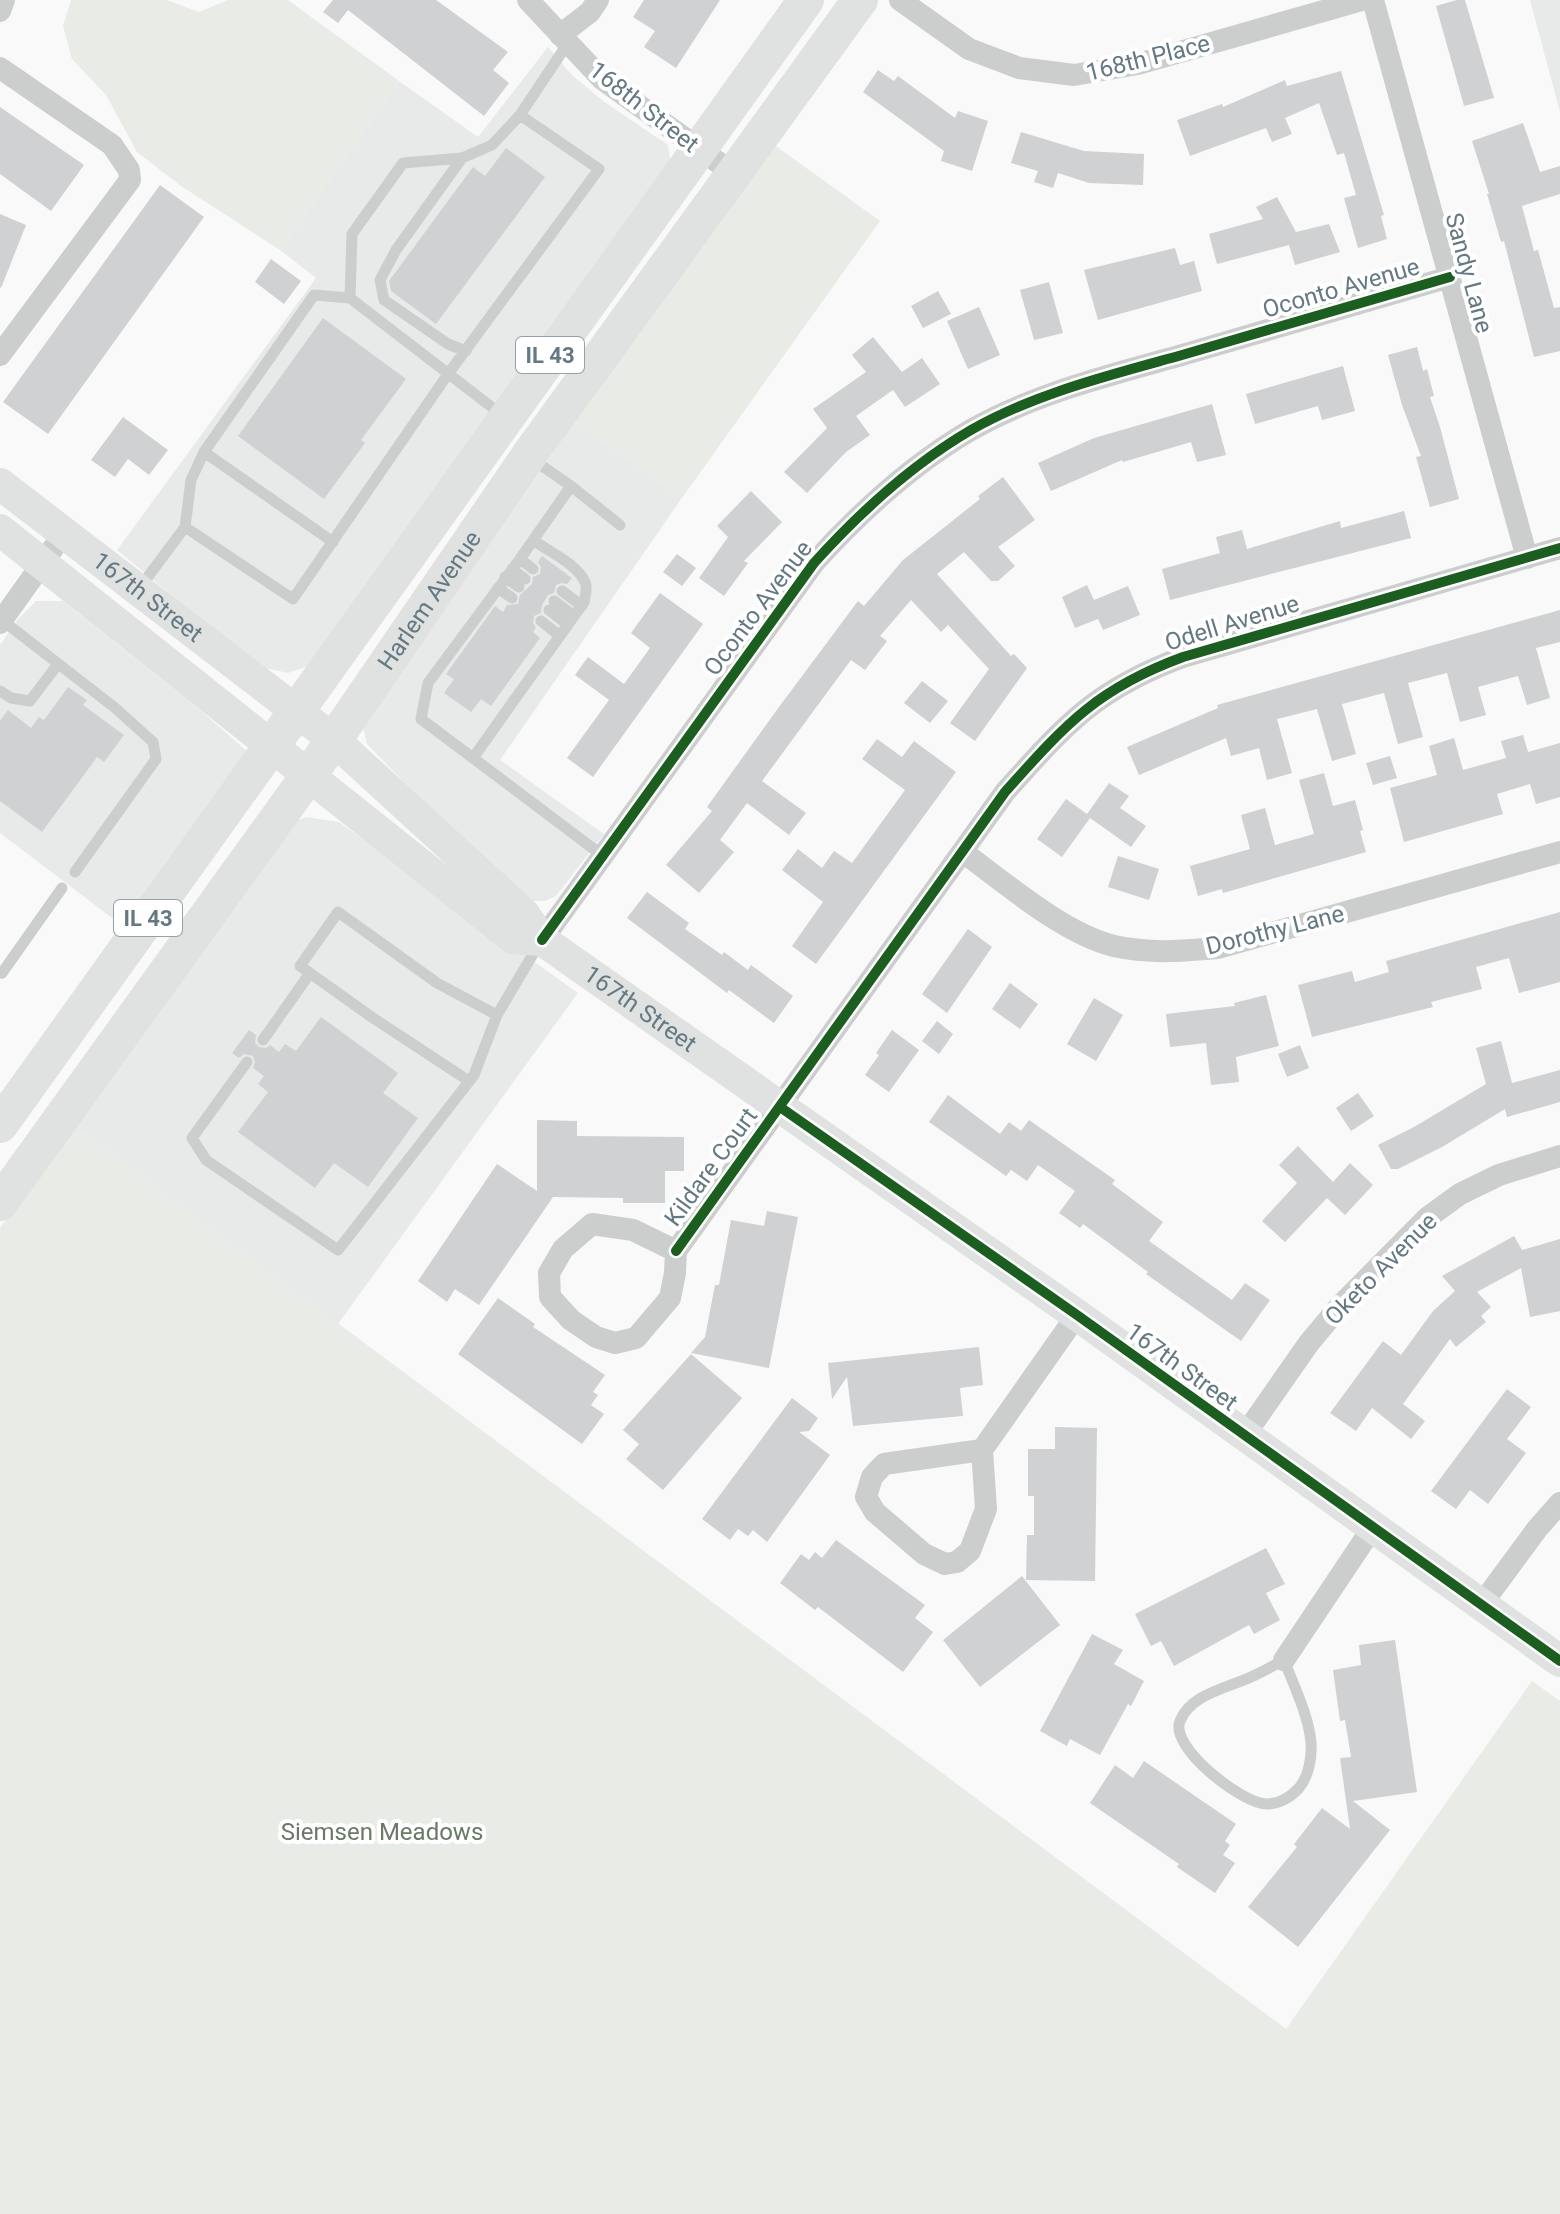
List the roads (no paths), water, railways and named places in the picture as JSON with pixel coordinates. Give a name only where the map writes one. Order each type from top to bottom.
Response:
[{"type":"main road","name":"Harlem Avenue","points":[[0,1125],[806,0]]},
{"type":"main road","name":"Harlem Avenue","points":[[0,1203],[334,740],[529,456],[860,0]]},
{"type":"street","points":[[0,11],[4,0]]},
{"type":"street","name":"168th Street","points":[[528,0],[602,79],[733,173]]},
{"type":"street","points":[[564,39],[598,0]]},
{"type":"street","name":"168th Place","points":[[900,0],[969,49],[1019,68],[1074,75],[1138,64],[1362,0]]},
{"type":"street","name":"Sandy Lane","points":[[1373,0],[1527,558]]},
{"type":"street","points":[[0,68],[112,145],[129,170],[130,180],[0,355]]},
{"type":"street","name":"Oconto Avenue","points":[[542,940],[814,563],[882,495],[939,451],[1008,411],[1070,387],[1450,277]]},
{"type":"street","name":"167th Street","points":[[0,484],[334,740],[524,914],[542,940],[1077,1315],[1560,1661]]},
{"type":"street","name":"167th Street","points":[[0,530],[513,938],[542,940]]},
{"type":"street","points":[[1,622],[64,533]]},
{"type":"street","name":"Odell Avenue","points":[[780,1107],[1005,792],[1063,728],[1117,686],[1183,657],[1560,548]]},
{"type":"street","name":"Dorothy Lane","points":[[963,852],[1028,901],[1079,932],[1112,946],[1180,952],[1218,948],[1560,852]]},
{"type":"street","name":"Kildare Court","points":[[676,1251],[780,1107]]},
{"type":"street","name":"Oketo Avenue","points":[[1244,1436],[1309,1343],[1339,1307],[1427,1218],[1460,1194],[1499,1175],[1560,1156]]},
{"type":"street","points":[[592,1224],[633,1230],[676,1251],[670,1298],[636,1338],[615,1343],[596,1337],[571,1320],[550,1297],[549,1273],[563,1249],[592,1224]]},
{"type":"street","points":[[982,1450],[884,1464],[872,1477],[866,1497],[875,1512],[924,1554],[945,1564],[957,1562],[970,1551],[986,1509],[982,1450],[1077,1315]]},
{"type":"street","points":[[1481,1605],[1560,1503]]},
{"type":"street","points":[[1284,1660],[1373,1527]]},
{"type":"lane","points":[[350,298],[352,234],[403,163],[462,158],[492,145],[520,115],[564,39]]},
{"type":"lane","points":[[185,527],[293,599],[448,374],[599,169],[520,115]]},
{"type":"lane","points":[[462,158],[396,250],[380,280],[384,300],[448,344],[466,351]]},
{"type":"lane","points":[[138,590],[185,527],[191,480],[204,452],[314,295],[350,298],[506,418]]},
{"type":"lane","points":[[204,452],[333,542]]},
{"type":"lane","points":[[529,456],[620,525]]},
{"type":"lane","points":[[571,486],[428,683],[421,719],[603,856]]},
{"type":"lane","points":[[473,758],[582,606],[586,590],[584,581],[575,570],[533,540]]},
{"type":"lane","points":[[520,559],[533,569]]},
{"type":"lane","points":[[505,578],[522,583]]},
{"type":"lane","points":[[505,578],[512,598]]},
{"type":"lane","points":[[562,591],[582,606]]},
{"type":"lane","points":[[551,606],[571,620]]},
{"type":"lane","points":[[541,621],[560,636]]},
{"type":"lane","points":[[1,622],[153,742],[156,759],[75,872]]},
{"type":"lane","points":[[0,691],[11,698],[30,701],[58,664]]},
{"type":"lane","points":[[1,974],[62,888]]},
{"type":"lane","points":[[469,1081],[300,966],[338,912],[437,983],[497,1015]]},
{"type":"lane","points":[[247,1062],[192,1138],[206,1160],[338,1250],[469,1081],[497,1015],[542,940]]},
{"type":"lane","points":[[263,1040],[310,973]]},
{"type":"lane","points":[[1284,1660],[1307,1719],[1311,1757],[1303,1783],[1293,1794],[1270,1805],[1258,1803],[1229,1787],[1191,1752],[1178,1730],[1180,1720],[1190,1705],[1284,1660]]},
{"type":"park label","name":"Siemsen Meadows","points":[[382,1832]]}]
